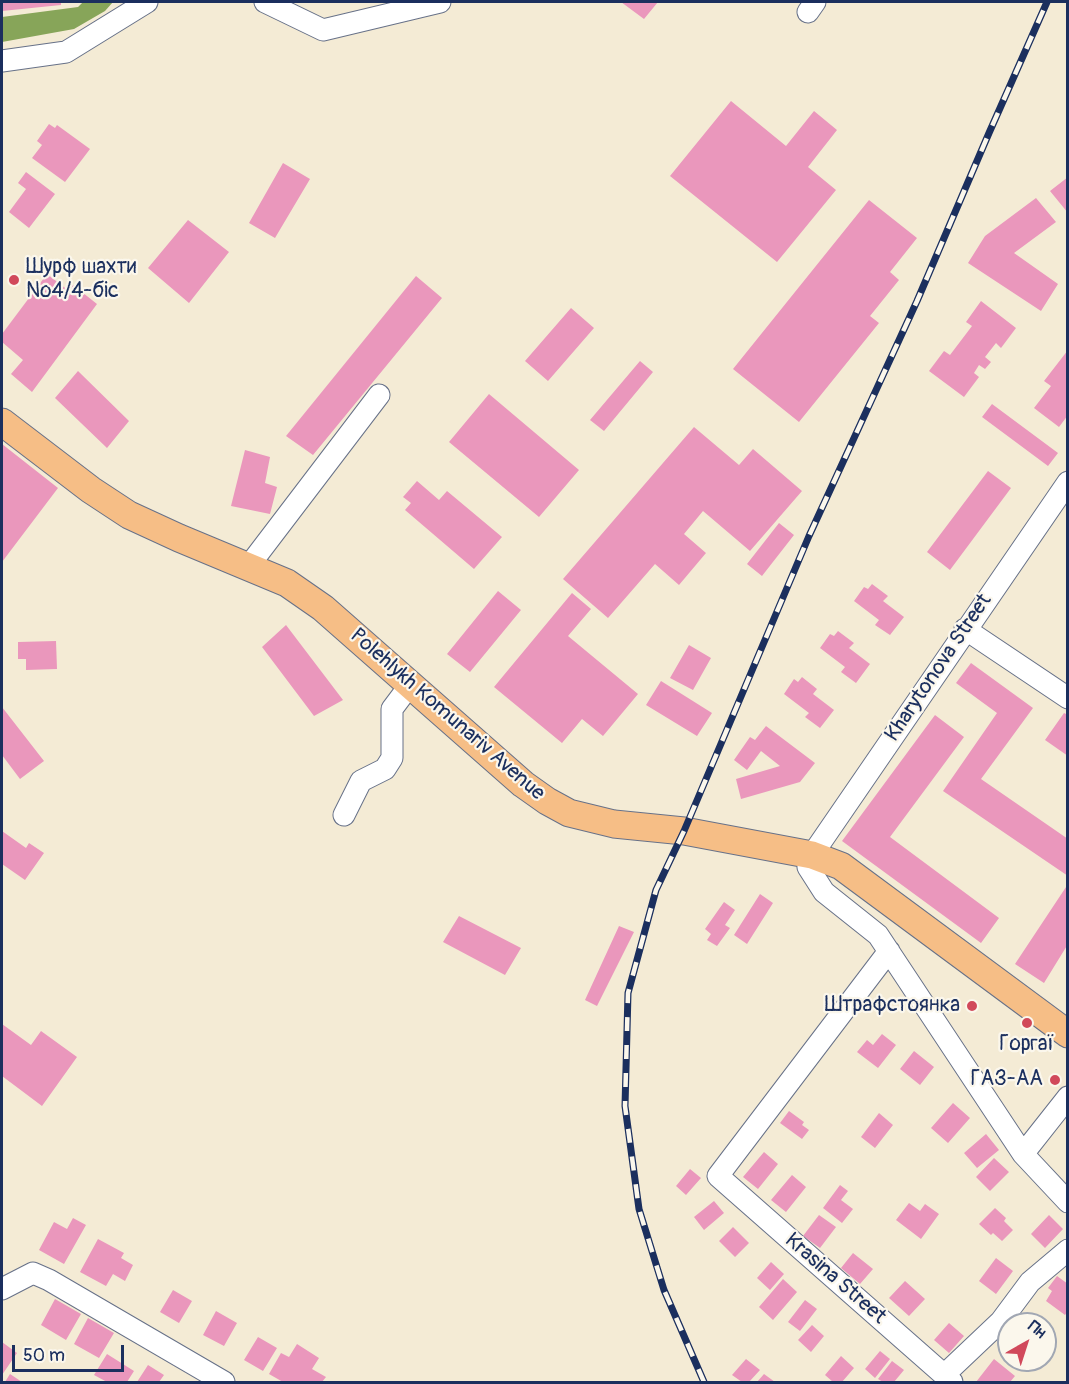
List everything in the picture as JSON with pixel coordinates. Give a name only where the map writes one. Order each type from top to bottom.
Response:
[{"type":"main road","name":"Polehlykh Komunariv Avenue","points":[[2,423],[91,490],[129,515],[287,583],[323,608],[523,784],[547,801],[569,813],[614,824],[684,831],[812,855],[841,866],[1068,1034]]},
{"type":"street","points":[[2,60],[66,52],[147,2]]},
{"type":"street","points":[[272,3],[323,30],[440,2]]},
{"type":"street","points":[[248,567],[379,395]]},
{"type":"street","name":"Kharytonova Street","points":[[812,855],[1068,482]]},
{"type":"street","points":[[965,629],[1068,698]]},
{"type":"street","points":[[344,815],[361,781],[385,769],[392,758],[392,709],[410,685]]},
{"type":"street","points":[[812,855],[808,867],[824,892],[878,935],[1023,1154],[1068,1202]]},
{"type":"street","name":"Krasina Street","points":[[889,951],[718,1176],[948,1379]]},
{"type":"street","points":[[1023,1154],[1068,1097]]},
{"type":"street","points":[[948,1379],[1001,1321],[1030,1282],[1068,1250]]},
{"type":"street","points":[[2,1289],[33,1273],[49,1280],[224,1383]]},
{"type":"green space","points":[[83,2],[113,2],[105,11],[74,29],[2,42],[2,17],[78,7]]},
{"type":"building","points":[[2,2],[61,2],[61,5],[2,11]]},
{"type":"building","points":[[621,2],[658,2],[644,19]]},
{"type":"building","points":[[731,101],[786,146],[814,111],[837,130],[808,167],[836,190],[777,262],[670,176]]},
{"type":"building","points":[[49,124],[55,128],[57,125],[90,149],[65,182],[32,158],[42,145],[37,141]]},
{"type":"building","points":[[283,163],[310,179],[275,238],[249,223]]},
{"type":"building","points":[[26,172],[55,194],[29,228],[9,212],[26,189],[18,183]]},
{"type":"building","points":[[1068,177],[1068,213],[1050,191]]},
{"type":"building","points":[[1036,198],[1056,222],[1014,253],[1058,284],[1041,311],[968,263],[985,236]]},
{"type":"building","points":[[869,200],[917,238],[890,272],[899,280],[870,316],[879,323],[799,422],[733,369]]},
{"type":"building","points":[[188,220],[229,252],[189,303],[148,268]]},
{"type":"building","points":[[47,274],[69,291],[73,285],[97,304],[32,392],[11,374],[23,360],[2,342],[2,334]]},
{"type":"building","points":[[416,276],[442,298],[313,455],[286,436]]},
{"type":"building","points":[[981,301],[1016,328],[1001,348],[996,343],[985,357],[991,362],[985,369],[979,365],[974,373],[979,377],[964,397],[929,371],[944,351],[950,355],[972,326],[966,322]]},
{"type":"building","points":[[571,308],[594,328],[548,381],[525,361]]},
{"type":"building","points":[[1068,350],[1068,415],[1059,427],[1034,408],[1051,386],[1044,381]]},
{"type":"building","points":[[640,361],[653,372],[604,431],[590,420]]},
{"type":"building","points":[[78,371],[129,421],[107,448],[55,398]]},
{"type":"building","points":[[489,394],[579,470],[539,517],[449,442]]},
{"type":"building","points":[[992,404],[1058,453],[1048,466],[982,417]]},
{"type":"building","points":[[694,427],[739,465],[753,449],[802,491],[750,551],[703,511],[684,534],[706,553],[679,585],[655,564],[608,618],[563,579]]},
{"type":"building","points":[[2,444],[58,488],[2,562]]},
{"type":"building","points":[[245,450],[270,457],[265,483],[277,487],[270,514],[231,506]]},
{"type":"building","points":[[988,471],[1011,488],[950,570],[927,552]]},
{"type":"building","points":[[417,481],[439,500],[447,491],[502,537],[474,569],[405,510],[411,503],[403,497]]},
{"type":"building","points":[[779,523],[794,535],[762,576],[747,564]]},
{"type":"building","points":[[872,584],[888,596],[883,601],[904,617],[890,635],[875,625],[879,620],[854,601],[864,587],[868,589]]},
{"type":"building","points":[[498,591],[521,610],[470,672],[447,654]]},
{"type":"building","points":[[572,593],[591,609],[568,636],[638,694],[603,736],[582,719],[562,743],[494,687]]},
{"type":"building","points":[[286,625],[343,700],[314,716],[262,647]]},
{"type":"building","points":[[838,631],[854,643],[849,648],[870,664],[856,683],[841,672],[845,667],[820,648],[830,634],[834,636]]},
{"type":"building","points":[[56,641],[57,669],[26,670],[26,659],[18,659],[18,642]]},
{"type":"building","points":[[689,645],[711,658],[693,690],[670,678]]},
{"type":"building","points":[[971,663],[1033,708],[981,779],[1068,839],[1068,876],[943,791],[997,713],[956,683]]},
{"type":"building","points":[[802,677],[817,689],[813,694],[834,710],[820,728],[805,717],[809,713],[784,694],[794,679],[798,682]]},
{"type":"building","points":[[661,681],[712,713],[697,736],[646,705]]},
{"type":"building","points":[[2,707],[44,761],[20,779],[2,755]]},
{"type":"building","points":[[1064,713],[1068,715],[1068,756],[1045,740]]},
{"type":"building","points":[[935,715],[964,737],[890,837],[999,918],[981,943],[842,841]]},
{"type":"building","points":[[766,726],[815,763],[800,782],[741,799],[736,779],[780,766],[761,751],[747,770],[734,760],[750,737],[755,740]]},
{"type":"building","points":[[2,831],[26,848],[29,843],[44,853],[25,880],[2,864]]},
{"type":"building","points":[[1068,884],[1068,944],[1044,983],[1015,964]]},
{"type":"building","points":[[760,894],[773,903],[747,944],[734,935]]},
{"type":"building","points":[[724,902],[735,910],[725,925],[730,928],[717,946],[707,940],[711,934],[705,929]]},
{"type":"building","points":[[459,916],[521,948],[505,975],[443,942]]},
{"type":"building","points":[[619,926],[634,932],[597,1006],[585,1000]]},
{"type":"building","points":[[2,1024],[31,1045],[41,1031],[77,1057],[42,1106],[2,1076]]},
{"type":"building","points":[[882,1034],[896,1045],[878,1068],[857,1052],[867,1040],[873,1045]]},
{"type":"building","points":[[914,1051],[934,1067],[920,1085],[900,1069]]},
{"type":"building","points":[[953,1103],[970,1118],[948,1143],[931,1128]]},
{"type":"building","points":[[789,1111],[804,1122],[802,1125],[809,1130],[802,1139],[780,1123]]},
{"type":"building","points":[[879,1113],[893,1125],[875,1148],[861,1137]]},
{"type":"building","points":[[986,1134],[999,1150],[977,1168],[964,1153]]},
{"type":"building","points":[[764,1152],[778,1164],[758,1189],[743,1177]]},
{"type":"building","points":[[994,1158],[1009,1172],[990,1191],[976,1177]]},
{"type":"building","points":[[690,1169],[701,1178],[686,1195],[676,1186]]},
{"type":"building","points":[[792,1175],[806,1187],[786,1212],[771,1200]]},
{"type":"building","points":[[840,1185],[848,1191],[841,1200],[853,1209],[842,1223],[823,1208]]},
{"type":"building","points":[[714,1201],[724,1213],[704,1230],[694,1217]]},
{"type":"building","points":[[909,1203],[920,1211],[925,1204],[939,1214],[921,1239],[896,1220]]},
{"type":"building","points":[[995,1208],[1006,1218],[1004,1221],[1013,1230],[1002,1241],[979,1224]]},
{"type":"building","points":[[819,1215],[836,1227],[820,1248],[803,1236]]},
{"type":"building","points":[[1049,1215],[1063,1229],[1045,1248],[1031,1234]]},
{"type":"building","points":[[73,1218],[86,1225],[64,1264],[39,1250],[54,1222],[67,1229]]},
{"type":"building","points":[[733,1227],[749,1243],[735,1257],[719,1241]]},
{"type":"building","points":[[98,1239],[124,1253],[121,1258],[133,1265],[125,1281],[113,1274],[106,1286],[80,1272]]},
{"type":"building","points":[[853,1253],[873,1269],[860,1284],[841,1268]]},
{"type":"building","points":[[996,1258],[1013,1271],[996,1294],[979,1281]]},
{"type":"building","points":[[771,1262],[784,1274],[770,1290],[757,1278]]},
{"type":"building","points":[[1057,1276],[1068,1284],[1068,1311],[1065,1315],[1046,1301],[1052,1291],[1048,1288]]},
{"type":"building","points":[[783,1279],[797,1292],[773,1320],[759,1307]]},
{"type":"building","points":[[905,1281],[925,1299],[909,1316],[889,1298]]},
{"type":"building","points":[[173,1290],[192,1301],[179,1323],[160,1312]]},
{"type":"building","points":[[55,1299],[81,1314],[66,1340],[41,1325]]},
{"type":"building","points":[[805,1300],[817,1309],[800,1331],[788,1322]]},
{"type":"building","points":[[216,1311],[237,1323],[224,1346],[203,1335]]},
{"type":"building","points":[[88,1318],[114,1333],[99,1358],[74,1344]]},
{"type":"building","points":[[949,1323],[964,1336],[949,1353],[934,1340]]},
{"type":"building","points":[[812,1325],[824,1336],[811,1352],[798,1340]]},
{"type":"building","points":[[258,1337],[277,1348],[263,1371],[244,1360]]},
{"type":"building","points":[[2,1342],[17,1353],[2,1375]]},
{"type":"building","points":[[297,1344],[319,1358],[312,1369],[326,1377],[322,1382],[283,1382],[269,1374],[281,1353],[289,1357]]},
{"type":"building","points":[[880,1351],[890,1359],[875,1378],[865,1369]]},
{"type":"building","points":[[107,1354],[134,1371],[127,1382],[107,1382],[94,1375]]},
{"type":"building","points":[[841,1356],[854,1368],[842,1382],[833,1382],[825,1375]]},
{"type":"building","points":[[746,1359],[760,1370],[749,1382],[742,1382],[732,1375]]},
{"type":"building","points":[[994,1359],[997,1361],[997,1372],[1010,1372],[1015,1376],[1010,1382],[976,1382]]},
{"type":"building","points":[[892,1361],[904,1370],[894,1382],[883,1382],[878,1379]]},
{"type":"building","points":[[148,1365],[164,1375],[159,1382],[137,1382]]},
{"type":"building","points":[[10,1374],[22,1382],[5,1382]]},
{"type":"building","points":[[764,1374],[775,1382],[757,1382]]},
{"type":"railway","points":[[704,1382],[664,1290],[639,1209],[625,1106],[628,993],[656,890],[684,831],[809,536],[917,301],[1047,2]]},
{"type":"place","name":"Шурф шахти №4/4-біс","points":[[14,280]]},
{"type":"place","name":"Штрафстоянка","points":[[972,1006]]},
{"type":"place","name":"Горгаї","points":[[1027,1023]]},
{"type":"place","name":"ГАЗ-АА","points":[[1055,1080]]}]
